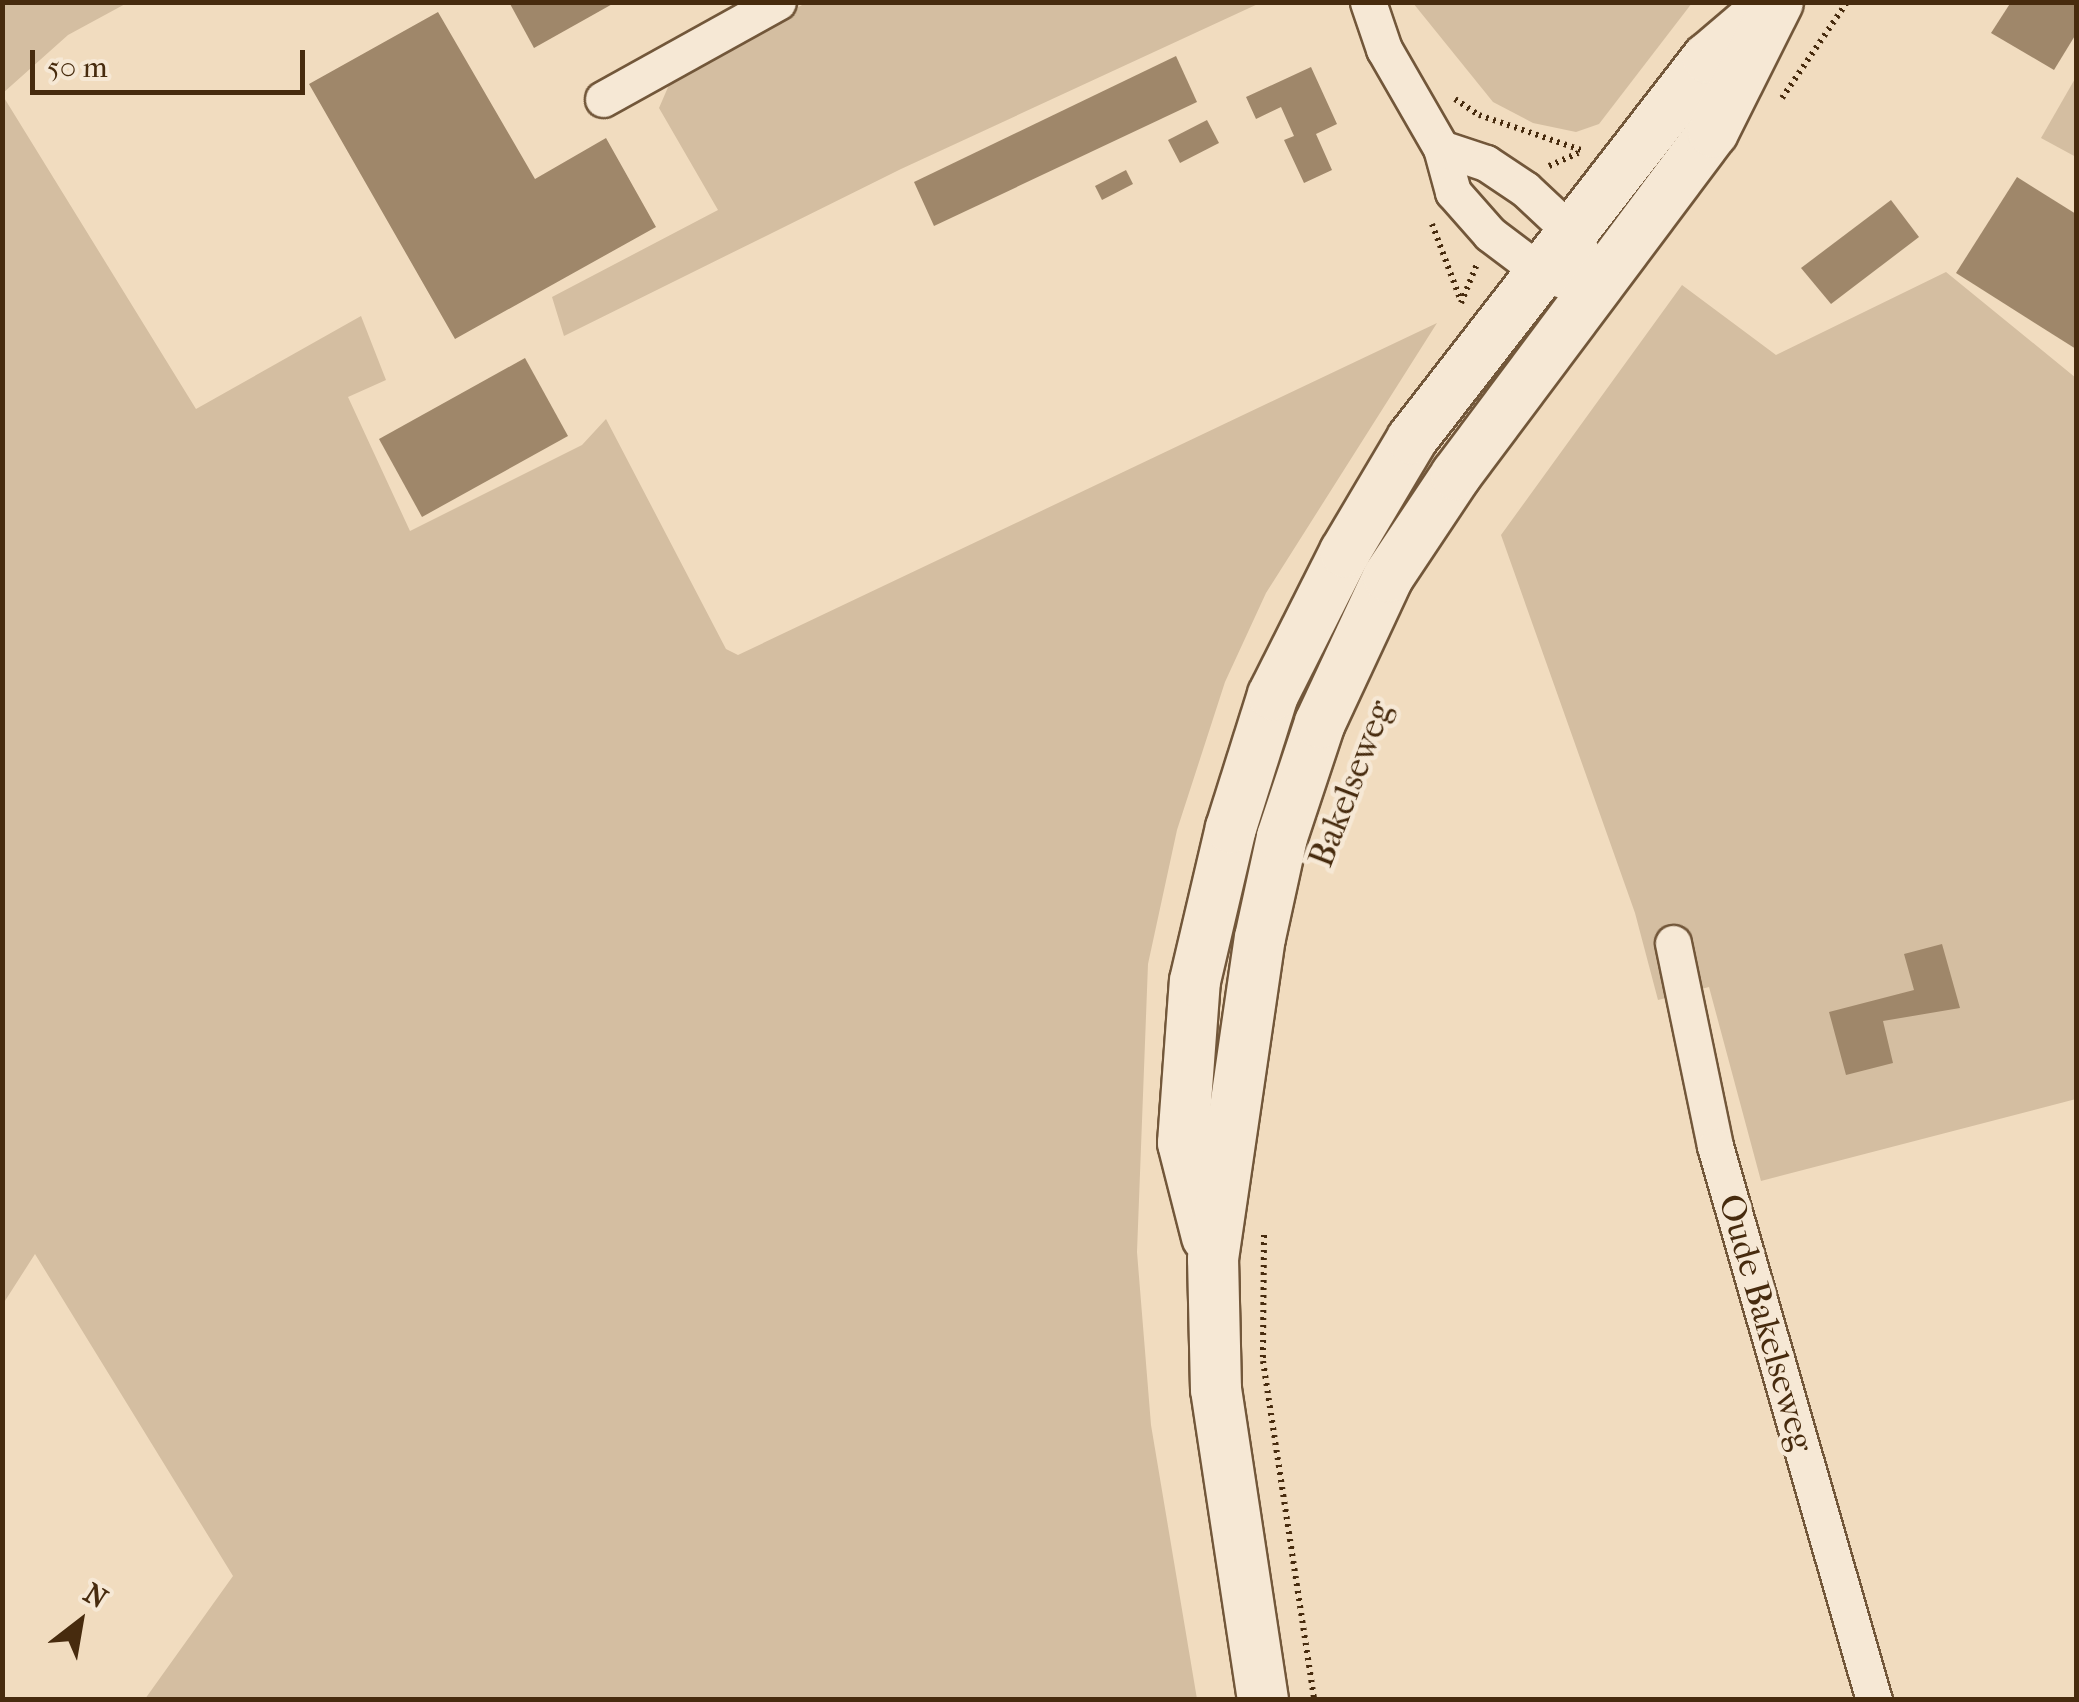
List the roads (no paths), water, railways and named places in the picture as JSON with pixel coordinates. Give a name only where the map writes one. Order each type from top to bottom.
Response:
[{"type":"main road","name":"Bakelseweg","points":[[1212,1259],[1183,1142],[1195,981],[1231,828],[1272,695],[1345,552],[1412,439],[1708,58],[1775,2]]},
{"type":"main road","name":"Bakelseweg","points":[[1263,1700],[1216,1390],[1212,1259],[1260,938],[1282,837],[1320,722],[1388,577],[1456,475],[1598,291],[1713,132],[1775,2]]},
{"type":"street","points":[[603,98],[778,2]]},
{"type":"street","points":[[1368,2],[1384,49],[1441,148],[1453,192],[1490,234],[1543,274],[1598,291]]},
{"type":"street","points":[[1441,148],[1486,163],[1574,235],[1598,291]]},
{"type":"street","name":"Oude Bakelseweg","points":[[1673,943],[1715,1146],[1874,1700]]}]
